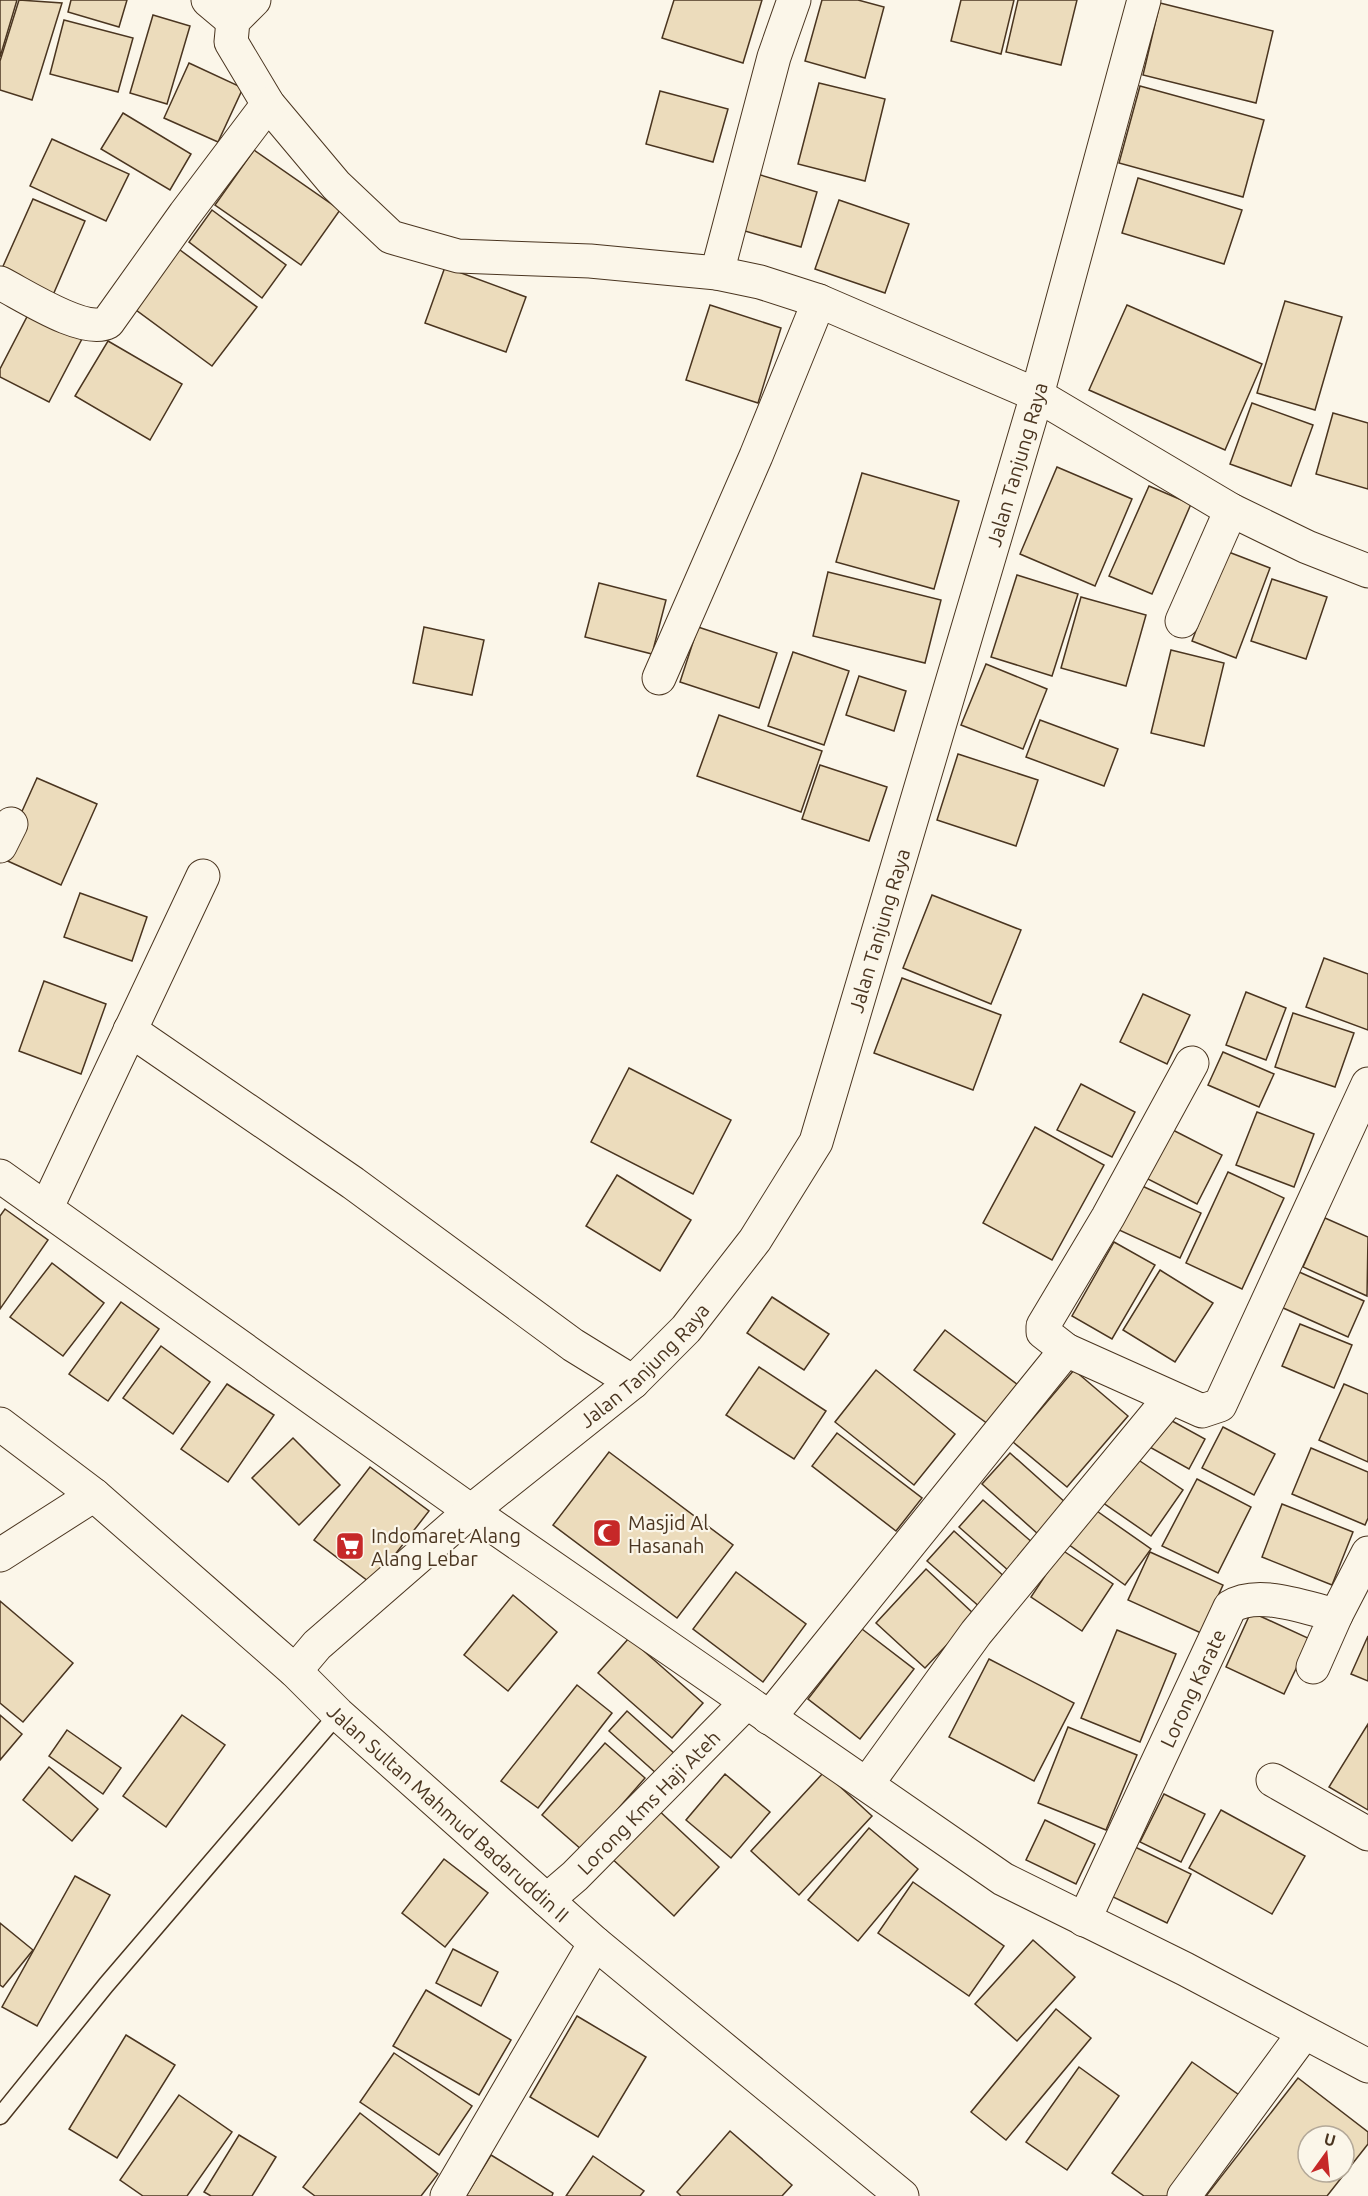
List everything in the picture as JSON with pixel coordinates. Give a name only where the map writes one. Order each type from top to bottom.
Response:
[{"type":"main road","points":[[208,0],[243,10],[231,42],[268,104],[336,185],[390,237],[458,256],[590,261],[717,273],[760,282],[819,301],[1037,395],[1231,510],[1307,547],[1368,571]]},
{"type":"main road","points":[[717,273],[774,57],[794,0]]},
{"type":"main road","name":"Jalan Tanjung Raya","points":[[295,1671],[317,1645],[471,1511],[633,1382],[686,1329],[755,1240],[816,1142],[1037,395],[1144,0]]},
{"type":"main road","points":[[0,283],[74,320],[92,326],[108,322],[185,214],[268,104]]},
{"type":"main road","points":[[659,678],[756,456],[819,301]]},
{"type":"main road","points":[[1182,621],[1231,510]]},
{"type":"main road","points":[[46,1209],[203,876]]},
{"type":"main road","points":[[129,1030],[352,1183],[573,1345],[633,1382]]},
{"type":"main road","name":"Lorong Kms Haji Ateh","points":[[548,1900],[758,1710],[1055,1341],[1043,1326],[1108,1217],[1192,1063]]},
{"type":"main road","points":[[1055,1341],[1170,1398],[1202,1411],[1220,1405],[1368,1084]]},
{"type":"main road","points":[[0,1176],[471,1511],[1003,1879],[1185,1969],[1368,2066]]},
{"type":"main road","points":[[867,1784],[976,1634],[1170,1398]]},
{"type":"main road","name":"Jalan Sultan Mahmud Badaruddin II","points":[[0,1424],[94,1495],[295,1671],[338,1714],[595,1943],[902,2196]]},
{"type":"main road","points":[[0,1555],[94,1495]]},
{"type":"main road","points":[[1313,1667],[1336,1615],[1368,1553]]},
{"type":"main road","name":"Lorong Karate","points":[[1084,1920],[1230,1607],[1241,1600],[1256,1597],[1336,1615]]},
{"type":"main road","points":[[1273,1780],[1368,1834]]},
{"type":"main road","points":[[447,2196],[595,1943]]},
{"type":"main road","points":[[1184,2196],[1304,2032]]},
{"type":"lane","points":[[0,2116],[106,1985],[338,1714]]},
{"type":"building","points":[[0,0],[17,0],[0,57]]},
{"type":"building","points":[[19,0],[62,3],[32,100],[0,90],[0,61]]},
{"type":"building","points":[[71,0],[127,0],[119,27],[68,12]]},
{"type":"building","points":[[674,0],[762,0],[743,63],[662,38]]},
{"type":"building","points":[[822,0],[858,0],[884,7],[865,78],[805,61]]},
{"type":"building","points":[[961,0],[1014,0],[1001,54],[951,41]]},
{"type":"building","points":[[1018,0],[1077,0],[1061,65],[1006,52]]},
{"type":"building","points":[[1160,3],[1273,31],[1256,103],[1143,75]]},
{"type":"building","points":[[153,15],[190,26],[167,104],[130,93]]},
{"type":"building","points":[[64,20],[133,38],[118,92],[50,74]]},
{"type":"building","points":[[189,63],[243,88],[218,142],[164,118]]},
{"type":"building","points":[[819,83],[885,99],[865,181],[798,164]]},
{"type":"building","points":[[1140,86],[1264,120],[1243,197],[1119,163]]},
{"type":"building","points":[[660,91],[728,109],[713,162],[646,144]]},
{"type":"building","points":[[123,113],[191,154],[170,190],[101,149]]},
{"type":"building","points":[[52,139],[129,174],[106,221],[30,186]]},
{"type":"building","points":[[254,150],[340,210],[301,265],[215,205]]},
{"type":"building","points":[[754,173],[817,192],[801,247],[738,229]]},
{"type":"building","points":[[1138,178],[1242,210],[1224,264],[1122,233]]},
{"type":"building","points":[[33,199],[85,221],[53,295],[0,273]]},
{"type":"building","points":[[839,200],[909,224],[885,293],[815,269]]},
{"type":"building","points":[[212,210],[286,265],[262,298],[189,242]]},
{"type":"building","points":[[176,247],[257,307],[212,366],[132,307]]},
{"type":"building","points":[[445,267],[526,297],[506,352],[425,323]]},
{"type":"building","points":[[1285,301],[1342,317],[1315,410],[1257,393]]},
{"type":"building","points":[[710,305],[781,328],[758,403],[686,380]]},
{"type":"building","points":[[1127,305],[1262,364],[1225,450],[1089,390]]},
{"type":"building","points":[[31,309],[84,335],[49,402],[0,377],[0,369]]},
{"type":"building","points":[[108,341],[182,384],[150,440],[75,396]]},
{"type":"building","points":[[1252,403],[1313,425],[1291,486],[1230,464]]},
{"type":"building","points":[[1333,413],[1368,423],[1368,489],[1316,474]]},
{"type":"building","points":[[1057,467],[1132,499],[1095,586],[1020,554]]},
{"type":"building","points":[[862,473],[959,501],[934,589],[836,562]]},
{"type":"building","points":[[1149,486],[1191,504],[1152,594],[1109,576]]},
{"type":"building","points":[[1226,551],[1270,568],[1236,658],[1192,641]]},
{"type":"building","points":[[828,572],[941,600],[925,663],[813,636]]},
{"type":"building","points":[[1017,575],[1078,594],[1052,676],[991,657]]},
{"type":"building","points":[[1272,579],[1327,597],[1306,659],[1251,641]]},
{"type":"building","points":[[599,583],[666,600],[652,654],[585,637]]},
{"type":"building","points":[[1081,597],[1146,615],[1126,686],[1061,668]]},
{"type":"building","points":[[424,627],[484,640],[472,695],[413,683]]},
{"type":"building","points":[[698,627],[777,653],[759,708],[680,682]]},
{"type":"building","points":[[1171,650],[1224,663],[1204,746],[1151,733]]},
{"type":"building","points":[[793,652],[849,671],[824,745],[768,726]]},
{"type":"building","points":[[986,664],[1047,689],[1023,749],[961,725]]},
{"type":"building","points":[[859,676],[906,691],[894,731],[846,715]]},
{"type":"building","points":[[719,715],[822,751],[801,812],[697,776]]},
{"type":"building","points":[[1040,720],[1118,749],[1104,786],[1026,757]]},
{"type":"building","points":[[958,754],[1038,780],[1016,846],[937,820]]},
{"type":"building","points":[[820,765],[887,787],[869,841],[802,819]]},
{"type":"building","points":[[37,778],[97,804],[61,885],[1,858]]},
{"type":"building","points":[[80,893],[147,917],[132,961],[64,937]]},
{"type":"building","points":[[932,895],[1021,930],[991,1004],[903,968]]},
{"type":"building","points":[[1324,958],[1368,974],[1368,1030],[1306,1007]]},
{"type":"building","points":[[902,978],[1001,1015],[973,1090],[874,1053]]},
{"type":"building","points":[[44,981],[106,1004],[81,1074],[19,1051]]},
{"type":"building","points":[[1246,992],[1286,1008],[1266,1060],[1226,1045]]},
{"type":"building","points":[[1143,994],[1190,1015],[1167,1064],[1120,1042]]},
{"type":"building","points":[[1293,1013],[1354,1033],[1335,1087],[1275,1067]]},
{"type":"building","points":[[1223,1052],[1274,1074],[1259,1107],[1208,1085]]},
{"type":"building","points":[[629,1068],[731,1120],[693,1194],[591,1142]]},
{"type":"building","points":[[1081,1084],[1135,1112],[1112,1157],[1057,1130]]},
{"type":"building","points":[[1257,1112],[1314,1134],[1294,1187],[1236,1165]]},
{"type":"building","points":[[1165,1126],[1222,1155],[1197,1204],[1140,1175]]},
{"type":"building","points":[[1035,1127],[1104,1165],[1052,1260],[983,1223]]},
{"type":"building","points":[[1228,1172],[1284,1198],[1242,1289],[1186,1263]]},
{"type":"building","points":[[617,1175],[691,1220],[660,1271],[586,1226]]},
{"type":"building","points":[[1140,1185],[1201,1213],[1180,1258],[1119,1230]]},
{"type":"building","points":[[5,1209],[48,1240],[0,1309],[0,1216]]},
{"type":"building","points":[[1325,1218],[1368,1237],[1367,1296],[1303,1267]]},
{"type":"building","points":[[1114,1242],[1155,1265],[1112,1339],[1072,1316]]},
{"type":"building","points":[[52,1263],[104,1303],[63,1356],[10,1317]]},
{"type":"building","points":[[1160,1270],[1213,1303],[1175,1362],[1123,1330]]},
{"type":"building","points":[[1297,1271],[1364,1301],[1348,1337],[1281,1307]]},
{"type":"building","points":[[772,1297],[829,1334],[804,1370],[747,1333]]},
{"type":"building","points":[[121,1302],[159,1329],[108,1401],[69,1374]]},
{"type":"building","points":[[1300,1324],[1352,1345],[1334,1388],[1282,1366]]},
{"type":"building","points":[[945,1330],[1018,1385],[988,1424],[914,1370]]},
{"type":"building","points":[[161,1346],[210,1382],[173,1434],[123,1398]]},
{"type":"building","points":[[759,1367],[826,1411],[794,1459],[726,1415]]},
{"type":"building","points":[[876,1370],[955,1434],[914,1485],[835,1422]]},
{"type":"building","points":[[1074,1370],[1128,1416],[1067,1487],[1013,1442]]},
{"type":"building","points":[[227,1384],[274,1415],[228,1482],[181,1449]]},
{"type":"building","points":[[1344,1384],[1368,1394],[1368,1462],[1319,1440]]},
{"type":"building","points":[[1163,1416],[1205,1439],[1189,1469],[1146,1445]]},
{"type":"building","points":[[1223,1427],[1275,1454],[1254,1495],[1202,1468]]},
{"type":"building","points":[[837,1433],[922,1498],[896,1531],[812,1466]]},
{"type":"building","points":[[293,1438],[340,1485],[299,1525],[252,1478]]},
{"type":"building","points":[[1311,1448],[1368,1472],[1368,1518],[1365,1525],[1292,1494]]},
{"type":"building","points":[[609,1452],[733,1545],[677,1618],[553,1525]]},
{"type":"building","points":[[1010,1453],[1066,1503],[1038,1534],[982,1484]]},
{"type":"building","points":[[1131,1455],[1183,1490],[1151,1536],[1099,1500]]},
{"type":"building","points":[[370,1467],[429,1511],[372,1584],[314,1540]]},
{"type":"building","points":[[1197,1479],[1251,1507],[1218,1573],[1162,1546]]},
{"type":"building","points":[[983,1500],[1033,1543],[1009,1571],[959,1527]]},
{"type":"building","points":[[1282,1504],[1353,1532],[1332,1585],[1262,1557]]},
{"type":"building","points":[[1094,1509],[1151,1549],[1125,1585],[1068,1544]]},
{"type":"building","points":[[954,1531],[1007,1579],[981,1608],[927,1561]]},
{"type":"building","points":[[1062,1550],[1113,1584],[1082,1631],[1031,1597]]},
{"type":"building","points":[[1150,1552],[1223,1585],[1201,1633],[1128,1600]]},
{"type":"building","points":[[926,1569],[975,1615],[925,1668],[876,1623]]},
{"type":"building","points":[[736,1572],[806,1624],[763,1682],[693,1629]]},
{"type":"building","points":[[513,1595],[557,1632],[508,1691],[464,1655]]},
{"type":"building","points":[[0,1601],[73,1663],[23,1722],[0,1703]]},
{"type":"building","points":[[1251,1612],[1310,1639],[1284,1694],[1226,1667]]},
{"type":"building","points":[[862,1629],[914,1669],[860,1739],[808,1699]]},
{"type":"building","points":[[1117,1630],[1176,1654],[1140,1742],[1081,1718]]},
{"type":"building","points":[[1368,1636],[1368,1681],[1351,1674]]},
{"type":"building","points":[[629,1638],[703,1703],[672,1738],[598,1673]]},
{"type":"building","points":[[989,1659],[1074,1703],[1034,1781],[949,1737]]},
{"type":"building","points":[[577,1685],[612,1713],[538,1808],[501,1781]]},
{"type":"building","points":[[627,1711],[675,1754],[657,1774],[609,1731]]},
{"type":"building","points":[[0,1715],[22,1734],[0,1760]]},
{"type":"building","points":[[182,1715],[225,1745],[166,1827],[123,1796]]},
{"type":"building","points":[[1368,1724],[1368,1810],[1329,1787]]},
{"type":"building","points":[[1068,1727],[1137,1755],[1106,1830],[1038,1803]]},
{"type":"building","points":[[67,1730],[121,1768],[103,1794],[49,1756]]},
{"type":"building","points":[[605,1743],[645,1778],[582,1850],[542,1815]]},
{"type":"building","points":[[49,1767],[98,1809],[72,1841],[23,1800]]},
{"type":"building","points":[[824,1772],[872,1816],[799,1895],[751,1851]]},
{"type":"building","points":[[725,1774],[770,1812],[731,1858],[686,1820]]},
{"type":"building","points":[[1164,1794],[1205,1814],[1181,1862],[1140,1842]]},
{"type":"building","points":[[654,1806],[719,1867],[674,1916],[608,1855]]},
{"type":"building","points":[[1221,1810],[1305,1856],[1272,1914],[1189,1868]]},
{"type":"building","points":[[1045,1820],[1095,1844],[1076,1884],[1026,1860]]},
{"type":"building","points":[[869,1828],[918,1869],[858,1941],[808,1900]]},
{"type":"building","points":[[1133,1846],[1191,1874],[1167,1923],[1109,1895]]},
{"type":"building","points":[[444,1859],[488,1893],[445,1947],[402,1913]]},
{"type":"building","points":[[75,1876],[110,1895],[37,2026],[2,2007]]},
{"type":"building","points":[[913,1882],[1004,1946],[969,1996],[878,1933]]},
{"type":"building","points":[[0,1923],[33,1950],[3,1987],[0,1985]]},
{"type":"building","points":[[1033,1940],[1075,1977],[1017,2041],[975,2004]]},
{"type":"building","points":[[453,1949],[498,1972],[481,2006],[436,1983]]},
{"type":"building","points":[[426,1990],[511,2040],[479,2095],[393,2046]]},
{"type":"building","points":[[1056,2009],[1091,2038],[1006,2140],[971,2112]]},
{"type":"building","points":[[577,2016],[646,2057],[598,2137],[530,2097]]},
{"type":"building","points":[[126,2035],[175,2065],[117,2158],[69,2129]]},
{"type":"building","points":[[394,2053],[472,2106],[439,2155],[360,2102]]},
{"type":"building","points":[[1192,2062],[1242,2097],[1171,2196],[1144,2196],[1112,2173]]},
{"type":"building","points":[[1079,2067],[1119,2096],[1067,2170],[1026,2142]]},
{"type":"building","points":[[1298,2078],[1368,2132],[1368,2144],[1356,2159],[1356,2124],[1296,2124],[1296,2184],[1336,2184],[1327,2196],[1206,2196]]},
{"type":"building","points":[[179,2095],[232,2132],[187,2196],[143,2196],[120,2180]]},
{"type":"building","points":[[360,2113],[438,2174],[421,2196],[315,2196],[303,2187]]},
{"type":"building","points":[[730,2131],[792,2185],[782,2196],[681,2196],[677,2192]]},
{"type":"building","points":[[239,2135],[276,2157],[252,2196],[211,2196],[204,2192]]},
{"type":"building","points":[[491,2155],[553,2193],[552,2196],[466,2196]]},
{"type":"building","points":[[593,2156],[644,2191],[640,2196],[566,2196]]},
{"type":"place","name":"Masjid Al Hasanah","points":[[607,1533]]},
{"type":"place","name":"Indomaret Alang Alang Lebar","points":[[350,1546]]}]
